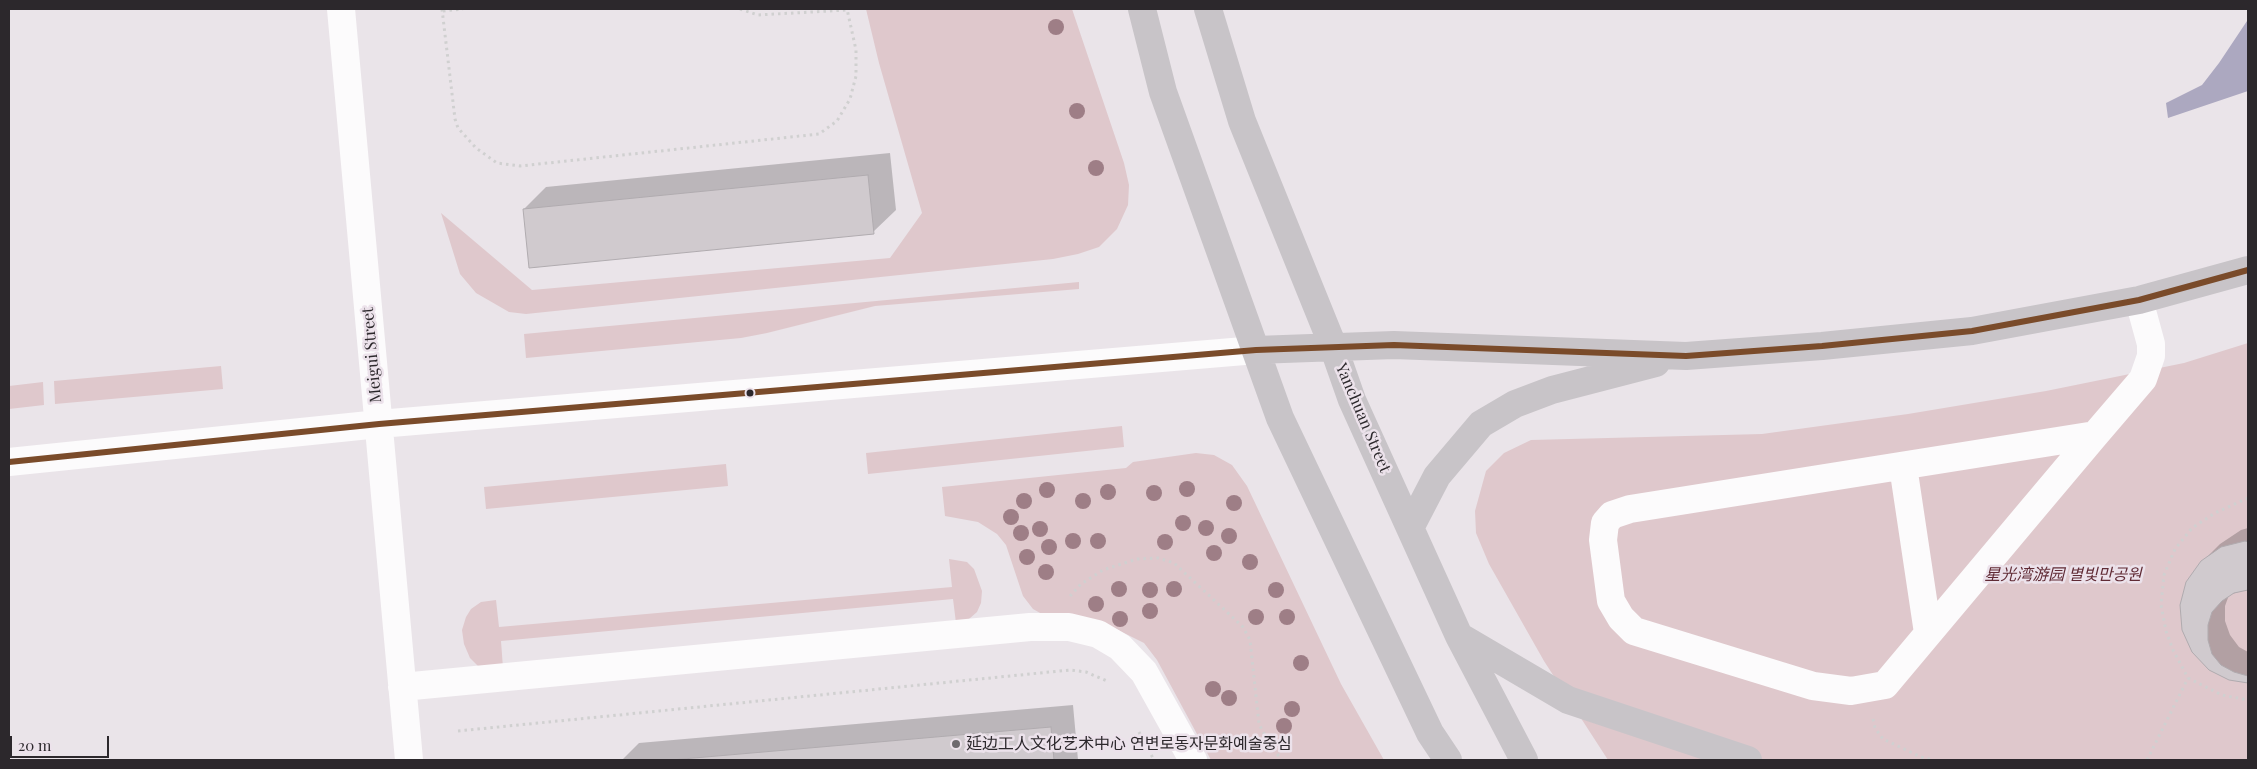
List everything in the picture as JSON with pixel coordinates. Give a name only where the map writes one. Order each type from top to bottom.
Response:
[{"type":"main road","points":[[1142,9],[1163,92],[1280,418],[1430,733],[1448,760]]},
{"type":"main road","name":"Yanchuan Street","points":[[1208,9],[1242,120],[1333,346],[1352,400],[1459,636],[1524,760]]},
{"type":"main road","points":[[1256,350],[1394,345],[1686,356],[1822,346],[1972,331],[2139,300],[2248,270]]},
{"type":"main road","points":[[1410,528],[1437,476],[1481,424],[1515,404],[1552,390],[1686,356]]},
{"type":"main road","points":[[1459,636],[1568,700],[1748,760]]},
{"type":"main road","points":[[1430,733],[1431,760]]},
{"type":"street","name":"Meigui Street","points":[[341,9],[409,760]]},
{"type":"street","points":[[2095,435],[1630,509],[1612,515],[1605,523],[1603,540],[1612,601],[1621,618],[1634,631],[1813,686],[1851,691],[1885,685],[2143,379],[2152,356],[2151,344],[2139,300]]},
{"type":"street","points":[[9,462],[378,424],[1256,350]]},
{"type":"street","points":[[1903,466],[1928,633]]},
{"type":"street","points":[[402,687],[1023,628],[1069,627],[1098,634],[1120,647],[1144,672],[1193,760]]},
{"type":"path","points":[[463,9],[443,10],[455,119],[458,128],[476,148],[497,163],[520,166],[819,134],[837,121],[850,99],[856,76],[856,50],[847,10],[758,15],[740,9]]},
{"type":"path","points":[[2248,498],[2192,528],[2175,550],[2164,575],[2162,605],[2166,631],[2173,650],[2188,678],[2222,695],[2248,700]]},
{"type":"path","points":[[1053,627],[1067,600],[1081,584],[1103,570],[1137,559],[1158,558],[1174,563],[1243,627],[1250,640],[1259,724],[1270,745],[1282,760]]},
{"type":"path","points":[[458,731],[1070,670],[1086,672],[1111,684]]},
{"type":"path","points":[[2147,760],[2188,678]]},
{"type":"path","points":[[1865,689],[1875,728],[1883,739],[1921,757],[1933,760]]},
{"type":"path","points":[[1136,725],[1154,760]]},
{"type":"green space","points":[[866,9],[1072,9],[1124,163],[1129,185],[1128,205],[1117,229],[1099,247],[1053,259],[526,314],[509,312],[476,293],[460,274],[441,213],[532,290],[890,258],[922,213],[879,63]]},
{"type":"green space","points":[[1079,282],[1079,289],[875,306],[741,338],[526,358],[524,334]]},
{"type":"green space","name":"星光湾游园 별빛만공원","points":[[2248,343],[2248,760],[1608,760],[1544,661],[1489,564],[1476,533],[1475,511],[1486,471],[1504,453],[1531,440],[1762,434],[1908,414],[2046,391],[2184,363]]},
{"type":"green space","points":[[221,366],[223,389],[55,404],[54,381]]},
{"type":"green space","points":[[43,382],[44,405],[9,409],[9,386]]},
{"type":"green space","points":[[1122,426],[1124,447],[868,474],[866,453]]},
{"type":"green space","points":[[1196,453],[1214,455],[1232,465],[1247,486],[1341,684],[1384,760],[1211,760],[1157,660],[1144,643],[1116,629],[1049,618],[1033,609],[1023,596],[1006,545],[997,534],[978,522],[945,516],[942,487],[1126,468],[1133,462]]},
{"type":"green space","points":[[726,464],[728,486],[486,509],[484,487]]},
{"type":"green space","points":[[949,559],[967,562],[974,569],[982,591],[981,603],[977,612],[969,619],[956,623],[953,599],[501,641],[503,668],[478,666],[470,658],[464,644],[462,630],[466,617],[471,609],[481,602],[496,600],[499,627],[952,587]]},
{"type":"shaded area","points":[[2247,21],[2248,91],[2168,118],[2166,103],[2202,85]]},
{"type":"building","points":[[868,175],[874,234],[529,268],[523,209]]},
{"type":"building","points":[[2245,541],[2248,542],[2248,590],[2234,593],[2222,601],[2212,612],[2208,625],[2208,640],[2212,654],[2221,665],[2234,672],[2248,676],[2248,683],[2229,680],[2209,670],[2192,652],[2182,630],[2180,605],[2186,582],[2201,561],[2221,547]]},
{"type":"building","name":"延边工人文化艺术中心 연변로동자문화예술중심","points":[[1051,727],[1054,760],[671,760]]},
{"type":"transit line","points":[[9,462],[379,424],[1256,350],[1394,345],[1686,356],[1822,346],[1972,331],[2139,300],[2248,270]]},
{"type":"place","name":"延边工人文化艺术中心 연변로동자문화예술중심","points":[[956,744]]}]
